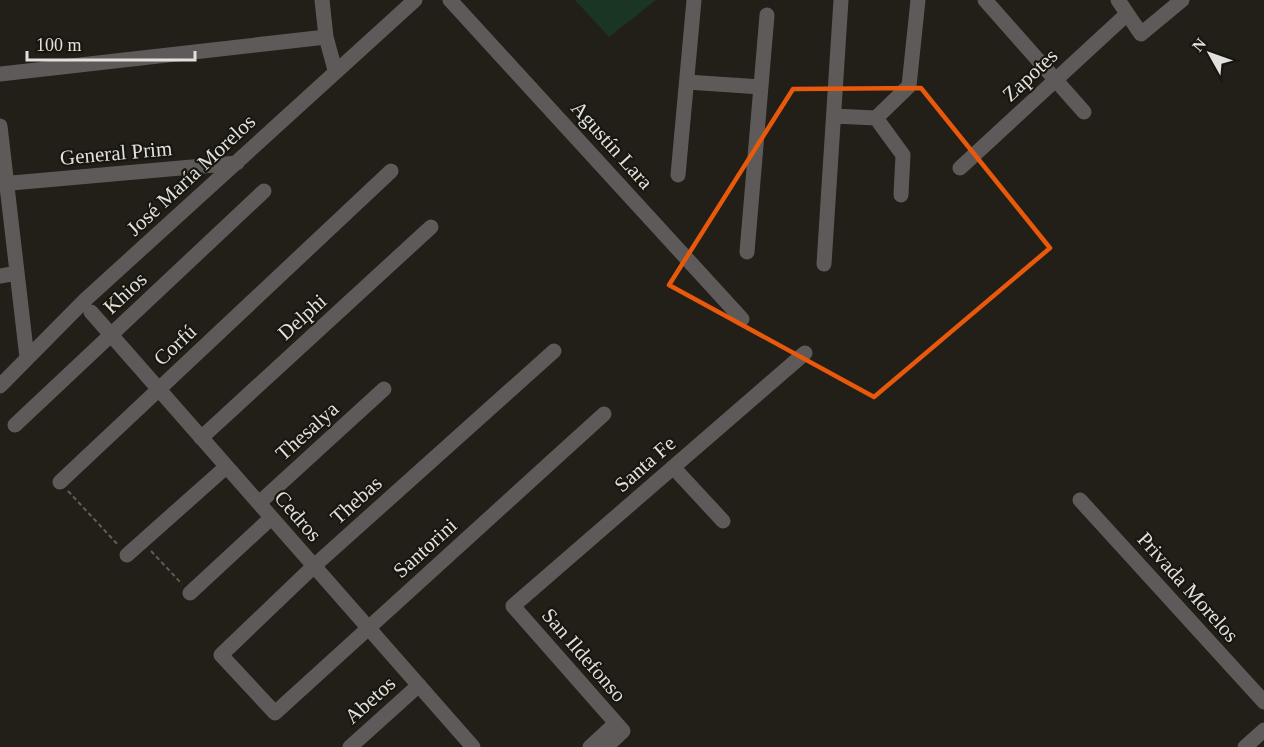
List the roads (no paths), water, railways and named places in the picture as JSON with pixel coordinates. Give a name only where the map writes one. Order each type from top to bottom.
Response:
[{"type":"street","points":[[322,0],[326,37],[335,70]]},
{"type":"street","name":"José María Morelos","points":[[0,386],[85,300],[237,163],[335,70],[415,0]]},
{"type":"street","name":"Agustín Lara","points":[[450,0],[742,319]]},
{"type":"street","points":[[678,175],[694,0]]},
{"type":"street","points":[[824,264],[841,0]]},
{"type":"street","points":[[834,116],[876,118],[909,86],[918,0]]},
{"type":"street","points":[[1118,0],[1142,34],[1182,0]]},
{"type":"street","points":[[988,1],[1084,112]]},
{"type":"street","name":"Zapotes","points":[[960,168],[1127,14]]},
{"type":"street","points":[[747,252],[767,15]]},
{"type":"street","points":[[0,74],[326,37]]},
{"type":"street","points":[[687,82],[761,87]]},
{"type":"street","points":[[876,118],[903,155],[901,195]]},
{"type":"street","points":[[0,126],[3,184],[27,357]]},
{"type":"street","name":"General Prim","points":[[3,184],[237,163]]},
{"type":"street","name":"Corfú","points":[[60,482],[391,171]]},
{"type":"street","name":"Khios","points":[[15,425],[264,191]]},
{"type":"street","name":"Delphi","points":[[201,438],[431,227]]},
{"type":"street","points":[[0,276],[17,273]]},
{"type":"street","name":"Cedros","points":[[91,312],[419,685],[469,746]]},
{"type":"street","name":"Thebas","points":[[274,713],[221,656],[314,566],[554,351]]},
{"type":"street","name":"Santa Fe","points":[[513,606],[805,353]]},
{"type":"street","name":"Thesalya","points":[[259,503],[384,389]]},
{"type":"street","name":"Santorini","points":[[274,713],[604,414]]},
{"type":"street","points":[[127,555],[226,466]]},
{"type":"street","points":[[673,467],[723,521]]},
{"type":"street","name":"Privada Morelos","points":[[1080,500],[1264,702]]},
{"type":"street","points":[[190,593],[271,518]]},
{"type":"street","name":"San Ildefonso","points":[[513,606],[619,727]]},
{"type":"street","name":"Abetos","points":[[350,747],[419,685]]},
{"type":"street","points":[[590,747],[619,727]]},
{"type":"street","points":[[606,747],[619,727]]},
{"type":"street","points":[[1245,747],[1264,730]]}]
